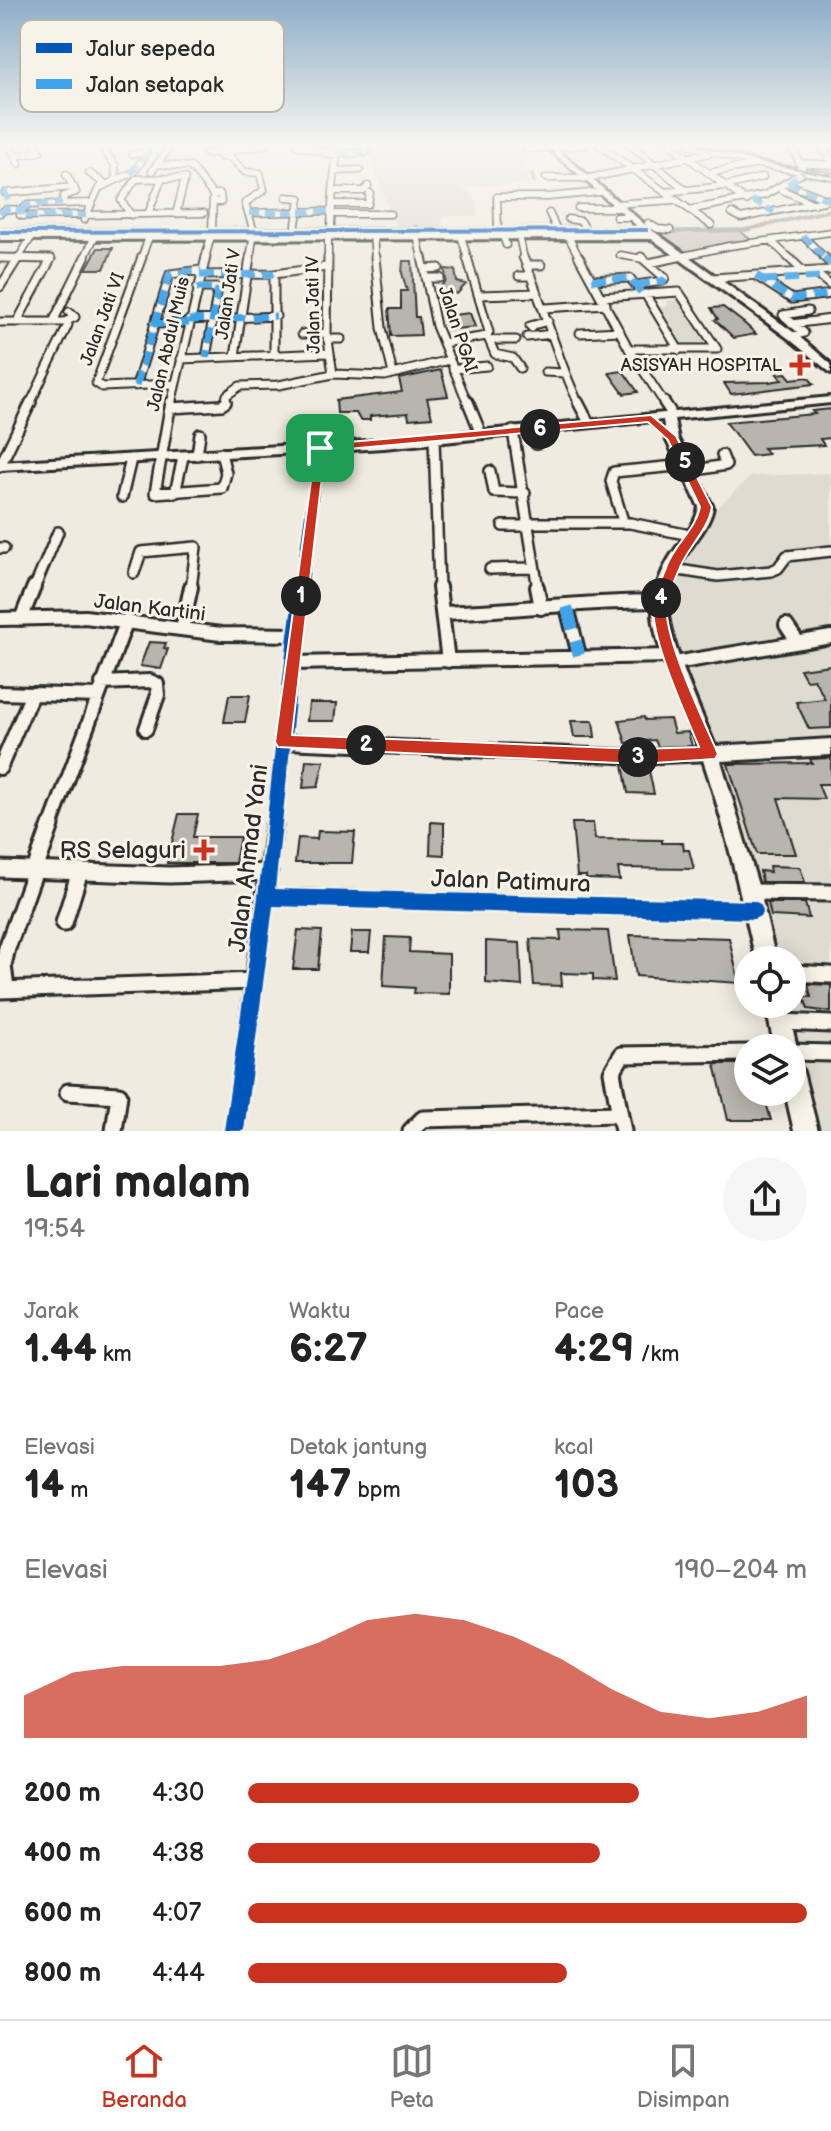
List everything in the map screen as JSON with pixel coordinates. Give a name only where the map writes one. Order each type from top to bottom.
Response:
[{"type":"main road","points":[[604,198],[792,336],[831,370]]},
{"type":"main road","points":[[0,235],[31,238],[77,235],[94,238],[419,233],[502,237],[521,241],[648,229]]},
{"type":"main road","points":[[320,445],[651,419],[669,414],[831,394]]},
{"type":"main road","points":[[0,466],[160,459],[831,400]]},
{"type":"main road","points":[[669,414],[672,439]]},
{"type":"main road","points":[[651,419],[672,439],[706,507],[704,518],[690,535],[672,569],[660,601],[663,631],[710,754],[763,946]]},
{"type":"main road","points":[[710,754],[831,747]]},
{"type":"main road","points":[[800,1106],[806,1131]]},
{"type":"street","points":[[62,203],[63,198]]},
{"type":"street","points":[[77,235],[93,198]]},
{"type":"street","points":[[123,198],[131,215]]},
{"type":"street","points":[[148,214],[154,198]]},
{"type":"street","points":[[176,214],[182,198]]},
{"type":"street","name":"Jalan Abdul Muis","points":[[175,493],[155,493],[174,384],[218,204],[214,198]]},
{"type":"street","points":[[253,198],[245,203],[253,234],[298,226],[330,233],[502,237],[557,230],[670,230]]},
{"type":"street","points":[[297,198],[300,198],[298,226]]},
{"type":"street","name":"Jalan Jati IV","points":[[333,198],[327,267],[327,336],[333,374]]},
{"type":"street","points":[[281,215],[371,204],[370,198]]},
{"type":"street","points":[[497,198],[502,237]]},
{"type":"street","points":[[672,198],[711,225]]},
{"type":"street","points":[[744,198],[774,212]]},
{"type":"street","points":[[689,210],[757,198]]},
{"type":"street","points":[[800,198],[814,204]]},
{"type":"street","points":[[578,208],[616,209],[674,200]]},
{"type":"street","points":[[732,213],[741,218],[830,201]]},
{"type":"street","points":[[90,203],[27,205],[20,215],[176,214],[186,217],[204,213]]},
{"type":"street","points":[[331,209],[390,214]]},
{"type":"street","points":[[3,211],[22,210]]},
{"type":"street","points":[[249,213],[298,213]]},
{"type":"street","points":[[549,213],[557,230]]},
{"type":"street","points":[[56,216],[57,232]]},
{"type":"street","points":[[578,230],[566,218],[581,221],[586,230]]},
{"type":"street","points":[[648,229],[664,223]]},
{"type":"street","points":[[0,235],[193,229],[211,234]]},
{"type":"street","points":[[649,263],[831,232]]},
{"type":"street","name":"Jalan PGAI","points":[[419,233],[426,278],[443,343],[479,429]]},
{"type":"street","name":"Jalan Jati V","points":[[235,356],[253,234]]},
{"type":"street","points":[[373,236],[381,317],[393,374]]},
{"type":"street","points":[[461,236],[495,354],[516,359],[520,368]]},
{"type":"street","points":[[568,236],[629,349],[669,414]]},
{"type":"street","points":[[713,278],[817,274],[831,267],[803,236]]},
{"type":"street","name":"Jalan Jati VI","points":[[149,237],[96,383],[102,387],[174,384]]},
{"type":"street","points":[[0,287],[31,238]]},
{"type":"street","points":[[54,320],[94,238]]},
{"type":"street","points":[[770,240],[804,272]]},
{"type":"street","points":[[521,241],[527,265],[545,308],[562,373]]},
{"type":"street","points":[[620,255],[639,255],[666,280],[636,285]]},
{"type":"street","points":[[0,258],[51,259],[17,322]]},
{"type":"street","points":[[527,265],[541,265]]},
{"type":"street","points":[[136,386],[171,272],[274,274],[290,269],[327,267]]},
{"type":"street","points":[[425,269],[439,268]]},
{"type":"street","points":[[759,278],[804,272],[817,274],[831,286]]},
{"type":"street","points":[[274,274],[274,354]]},
{"type":"street","points":[[519,276],[531,276]]},
{"type":"street","points":[[426,278],[440,278]]},
{"type":"street","points":[[592,280],[629,278],[644,294],[679,350]]},
{"type":"street","points":[[759,278],[792,299],[822,295],[829,308],[792,324]]},
{"type":"street","points":[[197,288],[218,288],[206,358]]},
{"type":"street","points":[[479,295],[538,293]]},
{"type":"street","points":[[545,308],[644,294],[680,293],[717,349],[629,349]]},
{"type":"street","points":[[792,336],[804,333],[783,315],[808,311]]},
{"type":"street","points":[[0,322],[65,322],[75,317],[69,312]]},
{"type":"street","points":[[154,324],[276,316]]},
{"type":"street","points":[[0,466],[68,325],[65,322]]},
{"type":"street","points":[[527,337],[550,327]]},
{"type":"street","points":[[580,333],[620,331]]},
{"type":"street","points":[[302,334],[341,339]]},
{"type":"street","points":[[443,343],[488,338],[516,340]]},
{"type":"street","points":[[181,359],[328,353]]},
{"type":"street","points":[[557,363],[588,421]]},
{"type":"street","points":[[170,408],[222,405],[226,403],[227,395],[240,386],[279,385],[333,374],[380,377],[451,365],[487,366]]},
{"type":"street","points":[[545,372],[562,373]]},
{"type":"street","points":[[532,430],[536,444]]},
{"type":"street","points":[[513,431],[541,608]]},
{"type":"street","points":[[200,434],[175,493],[224,487],[226,473],[221,453]]},
{"type":"street","points":[[434,438],[436,556],[448,661]]},
{"type":"street","name":"Jalan Ahmad Yani","points":[[234,1131],[266,897],[320,445]]},
{"type":"street","points":[[623,521],[611,481],[614,472],[726,465],[722,455]]},
{"type":"street","points":[[122,497],[131,459]]},
{"type":"street","points":[[490,471],[494,492],[525,493]]},
{"type":"street","points":[[503,526],[623,521],[652,524],[690,535]]},
{"type":"street","points":[[21,619],[58,532]]},
{"type":"street","points":[[134,573],[141,552],[196,547],[182,629]]},
{"type":"street","points":[[672,569],[718,576],[771,571],[778,568],[787,556],[831,551]]},
{"type":"street","points":[[490,569],[533,568]]},
{"type":"street","points":[[443,613],[567,607],[619,600],[660,601]]},
{"type":"street","points":[[567,607],[579,655]]},
{"type":"street","name":"Jalan Kartini","points":[[0,619],[85,617],[221,634],[295,635]]},
{"type":"street","points":[[127,620],[4,947],[3,989],[255,981]]},
{"type":"street","points":[[786,625],[797,641]]},
{"type":"street","points":[[292,663],[579,655],[673,659],[831,637]]},
{"type":"street","points":[[0,693],[100,690],[150,681],[157,684],[158,695],[146,729]]},
{"type":"street","points":[[1,763],[32,694]]},
{"type":"street","points":[[283,742],[639,757],[710,754]]},
{"type":"street","points":[[0,869],[169,875],[269,872]]},
{"type":"street","points":[[64,923],[80,871]]},
{"type":"street","name":"Jalan Patimura","points":[[266,897],[752,901],[831,893]]},
{"type":"street","points":[[806,974],[831,975]]},
{"type":"street","points":[[802,1018],[831,1024]]},
{"type":"street","points":[[806,1052],[831,1053]]},
{"type":"street","points":[[411,1131],[423,1119],[621,1123],[612,1072],[622,1055],[734,1053]]},
{"type":"street","points":[[68,1092],[119,1095],[114,1131]]},
{"type":"shaded area","points":[[385,198],[476,200],[477,216],[442,216],[442,229],[400,229],[392,219]]},
{"type":"shaded area","points":[[739,230],[751,240],[681,254],[656,233]]},
{"type":"shaded area","points":[[667,300],[682,300],[710,347],[682,349],[656,308],[666,307]]},
{"type":"shaded area","points":[[831,473],[831,1131],[814,1131],[806,1100],[806,1034],[789,1034],[785,1018],[806,1018],[806,946],[766,946],[714,743],[663,608],[689,542],[719,506],[751,476]]},
{"type":"building","points":[[98,248],[113,248],[104,269],[86,269]]},
{"type":"building","points":[[403,261],[412,261],[415,317],[419,317],[421,335],[391,336],[389,309],[401,309],[401,291],[407,291],[402,273]]},
{"type":"building","points":[[445,269],[455,270],[457,282],[466,284],[457,294],[438,289],[446,281]]},
{"type":"building","points":[[723,307],[756,334],[734,338],[715,320],[718,319],[711,308]]},
{"type":"building","points":[[470,313],[475,327],[447,330],[442,316]]},
{"type":"building","points":[[441,370],[448,396],[427,398],[432,417],[409,419],[408,413],[370,416],[370,420],[360,420],[356,413],[337,413],[336,400],[402,392],[399,379]]},
{"type":"building","points":[[623,371],[638,392],[624,394],[609,373]]},
{"type":"building","points":[[786,373],[791,379],[808,377],[814,384],[731,394],[724,383],[782,380],[777,374]]},
{"type":"building","points":[[831,409],[831,438],[820,439],[824,445],[763,448],[768,454],[751,456],[726,422],[815,414],[812,411]]},
{"type":"building","points":[[149,642],[166,643],[164,648],[168,649],[161,669],[140,666]]},
{"type":"building","points":[[831,665],[831,728],[809,729],[796,702],[825,699],[814,679],[806,680],[800,669]]},
{"type":"building","points":[[229,695],[250,695],[245,722],[224,722]]},
{"type":"building","points":[[309,703],[337,703],[335,721],[307,721]]},
{"type":"building","points":[[644,717],[645,720],[670,719],[674,733],[688,732],[692,746],[658,747],[655,740],[626,743],[619,720]]},
{"type":"building","points":[[571,721],[593,721],[595,737],[574,737]]},
{"type":"building","points":[[831,758],[831,784],[818,784],[824,799],[778,798],[796,854],[757,854],[728,764],[812,763],[810,759]]},
{"type":"building","points":[[306,760],[324,761],[318,787],[303,788]]},
{"type":"building","points":[[623,765],[648,766],[654,794],[628,793]]},
{"type":"building","name":"RS Selaguri","points":[[179,814],[198,814],[193,837],[240,837],[235,863],[167,863]]},
{"type":"building","points":[[431,822],[444,823],[444,855],[430,854]]},
{"type":"building","points":[[572,823],[593,823],[595,839],[683,843],[684,850],[689,850],[694,869],[618,868],[620,880],[577,876]]},
{"type":"building","points":[[318,831],[355,832],[352,863],[295,863],[298,838],[317,839]]},
{"type":"building","points":[[769,866],[800,867],[805,882],[762,882],[760,871],[770,872]]},
{"type":"building","points":[[768,903],[805,903],[809,918],[771,916]]},
{"type":"building","points":[[298,930],[322,931],[318,969],[293,969]]},
{"type":"building","points":[[560,930],[608,931],[615,981],[593,980],[593,974],[561,973],[562,986],[534,985],[530,939],[561,940]]},
{"type":"building","points":[[352,932],[371,932],[369,952],[350,952]]},
{"type":"building","points":[[630,935],[729,938],[734,960],[734,983],[636,976]]},
{"type":"building","points":[[386,937],[410,938],[409,952],[449,954],[449,994],[414,993],[415,988],[383,986]]},
{"type":"building","points":[[486,941],[520,943],[522,986],[486,983]]},
{"type":"building","points":[[808,984],[831,985],[831,1012],[808,1009],[806,997],[811,997]]},
{"type":"building","points":[[715,1064],[734,1064],[734,1106],[767,1106],[771,1120],[728,1120]]},
{"type":"waterway","points":[[645,232],[745,230],[831,210]]},
{"type":"marked path","points":[[6,209],[8,198]]},
{"type":"marked path","points":[[823,198],[829,200]]},
{"type":"marked path","points":[[752,200],[774,212]]},
{"type":"marked path","points":[[22,210],[27,205],[62,203]]},
{"type":"marked path","points":[[0,213],[6,209],[22,210],[21,216],[86,215]]},
{"type":"marked path","points":[[249,213],[331,211]]},
{"type":"marked path","points":[[803,236],[831,264]]},
{"type":"marked path","points":[[136,386],[170,274],[201,270]]},
{"type":"marked path","points":[[200,275],[274,274]]},
{"type":"marked path","points":[[756,275],[792,299],[831,294]]},
{"type":"marked path","points":[[763,280],[820,277]]},
{"type":"marked path","points":[[592,280],[630,278],[642,294]]},
{"type":"marked path","points":[[636,285],[663,281],[665,278]]},
{"type":"marked path","points":[[197,288],[218,288],[206,358]]},
{"type":"marked path","points":[[189,320],[276,316]]},
{"type":"marked path","points":[[154,324],[189,323]]},
{"type":"marked path","points":[[567,607],[579,655]]},
{"type":"cycle path","points":[[0,232],[645,230]]},
{"type":"cycle path","points":[[234,1131],[266,897],[320,443]]},
{"type":"cycle path","points":[[266,897],[754,910]]},
{"type":"place","name":"ASISYAH HOSPITAL","points":[[800,365]]},
{"type":"place","name":"RS Selaguri","points":[[204,850]]},
{"type":"route","points":[[651,419],[672,439],[704,497],[706,507],[704,518],[676,559],[660,601],[660,616],[671,656],[710,754],[639,757],[283,742],[320,448],[651,419]]}]
